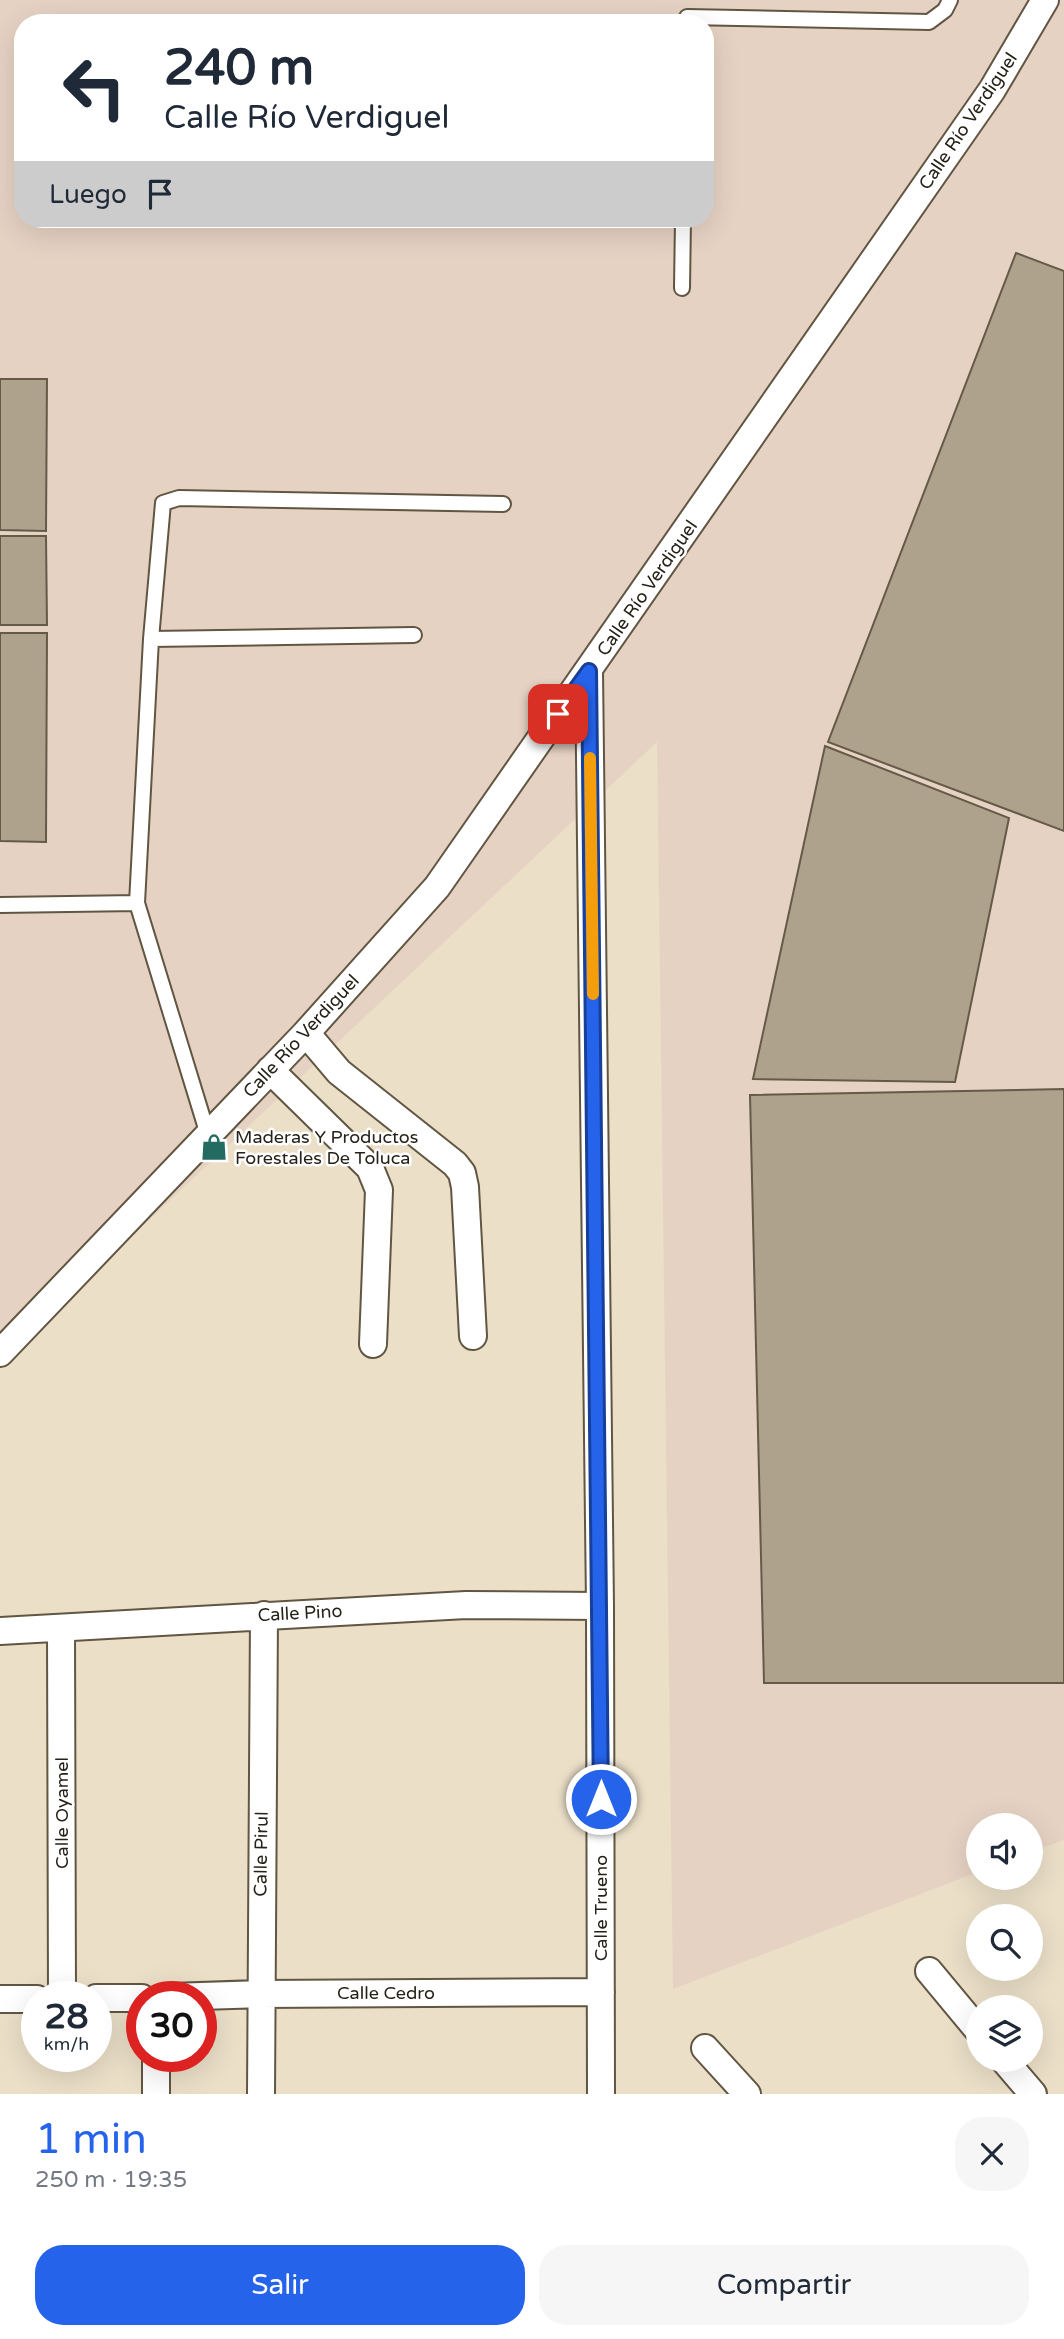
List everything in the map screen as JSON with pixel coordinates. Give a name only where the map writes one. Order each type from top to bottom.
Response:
[{"type":"street","name":"Calle Río Verdiguel","points":[[0,1353],[306,1033],[438,887],[992,90],[1045,0]]},
{"type":"street","name":"Calle Trueno","points":[[589,671],[600,1606],[601,2094]]},
{"type":"street","points":[[306,1033],[339,1072],[462,1173],[465,1186],[473,1336]]},
{"type":"street","points":[[270,1070],[370,1168],[376,1180],[379,1190],[373,1344]]},
{"type":"street","name":"Calle Pino","points":[[0,1631],[466,1605],[600,1606]]},
{"type":"street","name":"Calle Pirul","points":[[261,2094],[264,1615]]},
{"type":"street","name":"Calle Oyamel","points":[[61,1629],[62,1981]]},
{"type":"street","points":[[929,1971],[966,2015]]},
{"type":"street","name":"Calle Cedro","points":[[217,1995],[601,1992]]},
{"type":"street","points":[[0,2000],[21,1999]]},
{"type":"street","points":[[705,2048],[747,2094]]},
{"type":"street","points":[[156,2072],[156,2094]]},
{"type":"street","points":[[1014,2072],[1033,2094]]},
{"type":"lane","points":[[714,18],[929,22],[945,10],[950,0]]},
{"type":"lane","points":[[682,288],[683,228]]},
{"type":"lane","points":[[208,1135],[137,903],[151,639],[163,503],[179,498],[503,504]]},
{"type":"lane","points":[[151,639],[414,635]]},
{"type":"lane","points":[[0,905],[137,903]]},
{"type":"shaded area","points":[[0,0],[1064,0],[1064,1840],[1043,1848],[1043,1813],[966,1813],[966,1877],[673,1989],[657,742],[0,1360]]},
{"type":"building","points":[[1016,253],[1064,271],[1064,831],[828,742]]},
{"type":"building","points":[[0,379],[47,379],[46,531],[0,530]]},
{"type":"building","points":[[0,536],[46,536],[47,625],[0,625]]},
{"type":"building","points":[[0,633],[47,633],[46,842],[0,841]]},
{"type":"building","points":[[825,746],[1009,818],[955,1082],[753,1079]]},
{"type":"building","points":[[1064,1089],[1064,1683],[764,1683],[750,1095]]},
{"type":"slow traffic","points":[[590,758],[593,994]]},
{"type":"place","name":"Maderas Y Productos Forestales De Toluca","points":[[214,1147]]},
{"type":"route","points":[[558,714],[589,671],[601,1799]]}]
